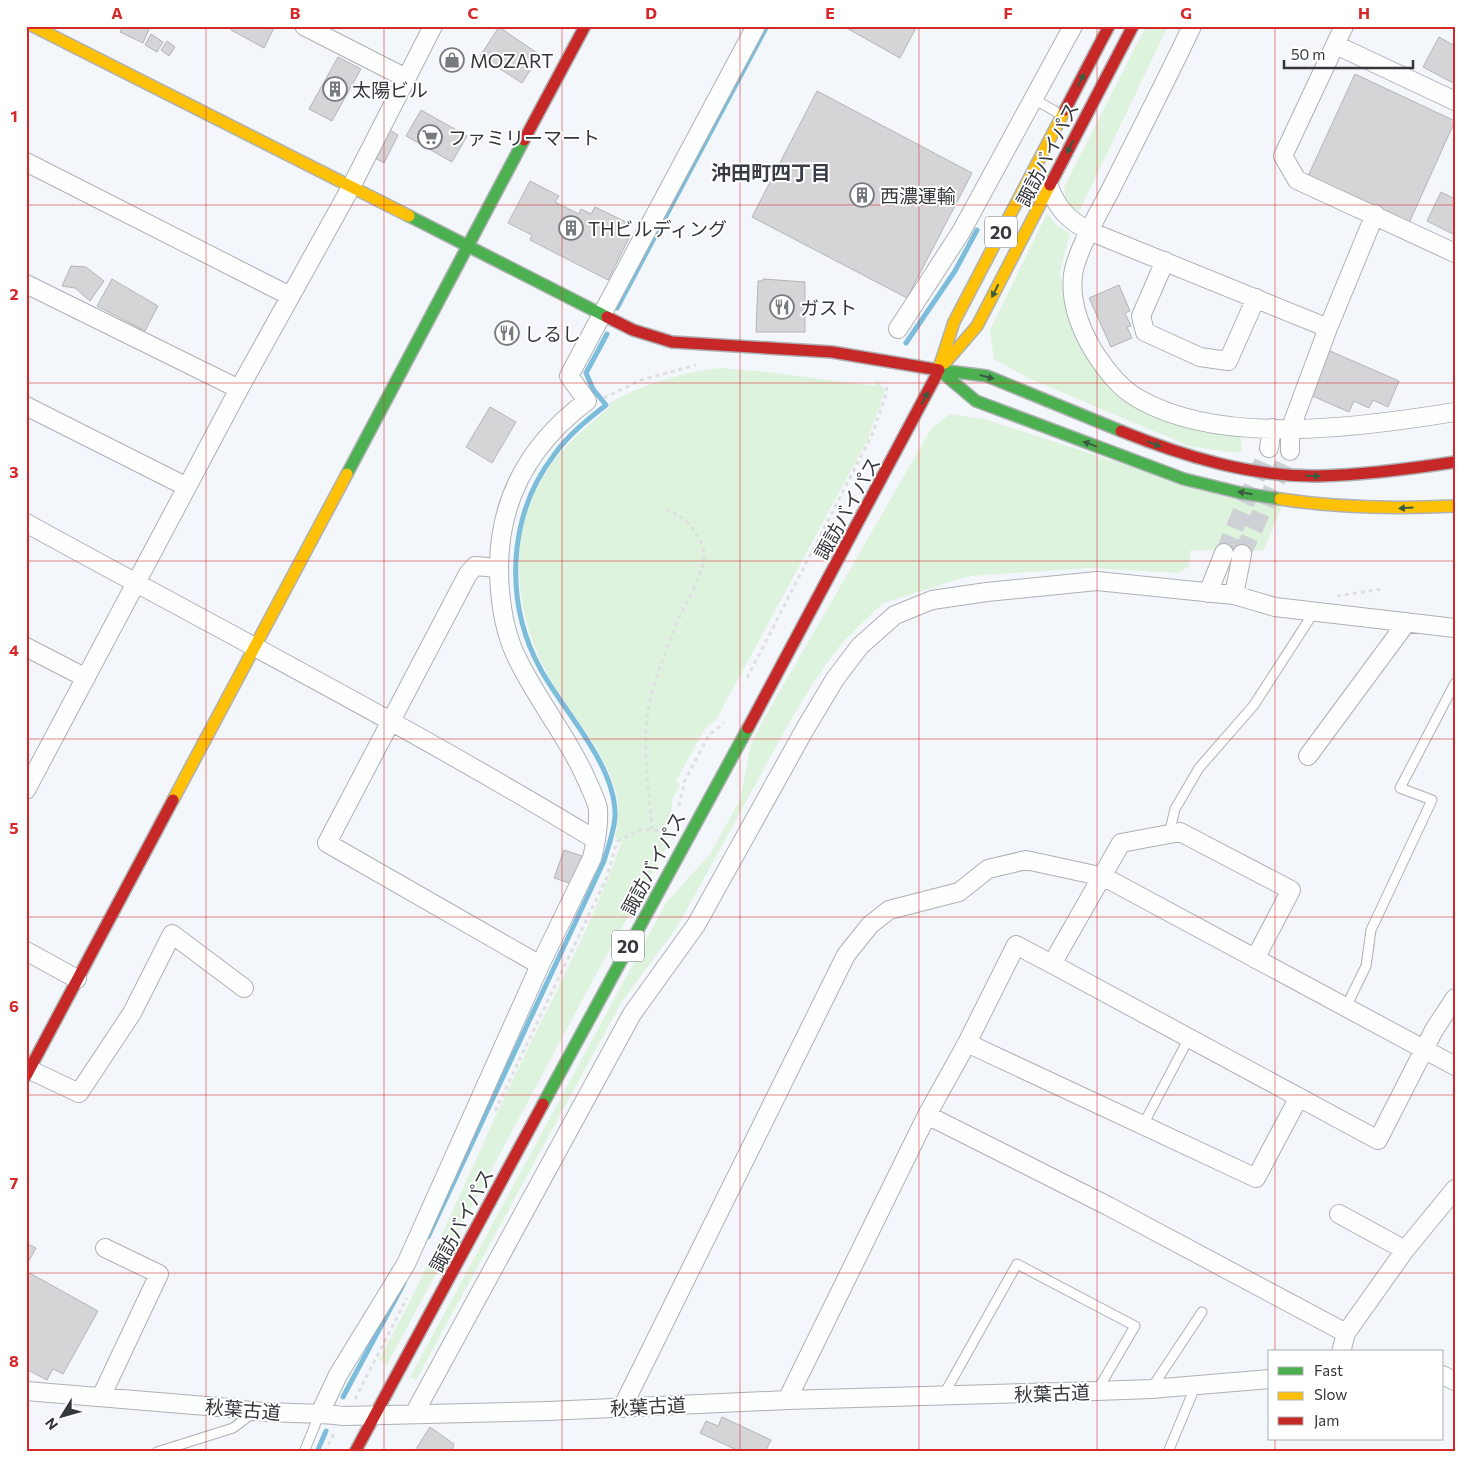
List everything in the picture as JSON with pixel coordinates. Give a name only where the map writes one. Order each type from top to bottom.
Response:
[{"type":"main road","points":[[33,26],[350,189],[633,330],[672,342],[832,352],[987,376],[1157,445],[1234,467],[1316,476],[1386,473],[1455,462]]},
{"type":"main road","points":[[27,1072],[256,647],[585,26]]},
{"type":"main road","name":"諏訪バイパス","points":[[354,1452],[903,441],[939,370],[954,322],[1108,26]]},
{"type":"main road","name":"諏訪バイパス","points":[[939,370],[977,326],[1133,26]]},
{"type":"main road","points":[[939,370],[976,402],[1184,479],[1240,493],[1317,504],[1397,509],[1455,506]]},
{"type":"street","points":[[304,26],[406,78]]},
{"type":"street","points":[[26,790],[238,389],[350,189],[433,26]]},
{"type":"street","points":[[320,1413],[338,1375],[406,1264],[540,965],[584,876],[596,840],[598,808],[578,758],[536,695],[516,657],[502,614],[498,568],[506,510],[528,462],[563,419],[587,401],[569,376],[756,26]]},
{"type":"street","points":[[898,329],[961,232],[1030,97],[1073,26]]},
{"type":"street","points":[[1192,26],[1089,232],[1073,274],[1073,299],[1084,335],[1107,373],[1137,398],[1167,413],[1204,422],[1281,429],[1372,424],[1455,412]]},
{"type":"street","points":[[1344,26],[1283,156],[1297,180],[1375,214],[1455,253]]},
{"type":"street","points":[[1336,44],[1455,101]]},
{"type":"street","points":[[26,162],[290,296]]},
{"type":"street","points":[[1049,187],[1058,208],[1074,223],[1089,232],[1328,328]]},
{"type":"street","points":[[1269,448],[1281,429],[1328,328],[1375,214]]},
{"type":"street","points":[[1165,261],[1141,316],[1145,332],[1200,357],[1228,361],[1256,298]]},
{"type":"street","points":[[26,284],[238,389]]},
{"type":"street","points":[[26,406],[187,487]]},
{"type":"street","points":[[1281,429],[1290,450]]},
{"type":"street","points":[[26,523],[256,647],[533,802],[596,840]]},
{"type":"street","points":[[1208,593],[1224,553]]},
{"type":"street","points":[[1234,595],[1242,554]]},
{"type":"street","points":[[498,568],[475,566],[468,574],[326,843],[540,965]]},
{"type":"street","points":[[414,1414],[632,1014],[696,925],[805,729],[835,680],[860,646],[895,616],[932,600],[1097,581],[1234,595],[1275,607],[1455,628]]},
{"type":"street","points":[[1308,756],[1407,622]]},
{"type":"street","points":[[26,647],[86,678]]},
{"type":"street","points":[[1052,964],[1104,877],[1121,843],[1180,832],[1291,890],[1256,959]]},
{"type":"street","points":[[622,1408],[846,955],[870,925],[889,910],[958,892],[988,869],[1026,860],[1104,877],[1455,1066]]},
{"type":"street","points":[[27,1072],[79,1093],[132,1013],[172,934],[244,988]]},
{"type":"street","points":[[787,1400],[927,1115],[967,1044],[1016,945],[1378,1140],[1424,1050],[1455,998]]},
{"type":"street","points":[[26,951],[77,979]]},
{"type":"street","points":[[967,1044],[1256,1178],[1299,1097]]},
{"type":"street","points":[[927,1115],[1108,1206],[1346,1333]]},
{"type":"street","points":[[1342,1350],[1346,1333],[1405,1250],[1455,1189]]},
{"type":"street","points":[[1338,1214],[1405,1250]]},
{"type":"street","points":[[100,1397],[159,1274],[105,1248]]},
{"type":"street","name":"秋葉古道","points":[[26,1391],[230,1408],[254,1412],[320,1413],[344,1416],[1151,1389],[1268,1379]]},
{"type":"lane","points":[[1030,97],[1062,115]]},
{"type":"lane","points":[[1170,834],[1174,809],[1199,768],[1254,706],[1314,612]]},
{"type":"lane","points":[[1346,1007],[1366,966],[1371,930],[1432,800],[1400,788],[1455,683]]},
{"type":"lane","points":[[1143,1125],[1190,1038]]},
{"type":"lane","points":[[942,1396],[1017,1264],[1135,1326],[1097,1391]]},
{"type":"lane","points":[[1151,1389],[1202,1312]]},
{"type":"lane","points":[[1168,1452],[1196,1385]]},
{"type":"lane","points":[[158,1452],[233,1428],[254,1412]]},
{"type":"lane","points":[[304,1452],[320,1413]]},
{"type":"path","points":[[604,398],[641,380],[703,364]]},
{"type":"path","points":[[746,680],[872,435],[887,391],[885,381],[880,377]]},
{"type":"path","points":[[493,1117],[607,877],[617,841],[643,829],[652,829],[646,733],[651,697],[676,626],[696,582],[704,555],[700,538],[690,526],[677,512],[666,510]]},
{"type":"path","points":[[676,815],[686,780],[710,735],[724,724],[728,715]]},
{"type":"path","points":[[354,1400],[410,1294]]},
{"type":"path","points":[[325,1452],[335,1431]]},
{"type":"green space","points":[[1146,26],[1168,26],[1079,212],[1066,201],[1064,187]]},
{"type":"green space","points":[[1047,213],[1055,224],[1070,233],[1060,272],[1064,296],[1073,323],[1106,381],[1240,432],[1242,450],[1237,453],[1189,446],[1028,378],[994,359],[990,330]]},
{"type":"green space","points":[[721,368],[875,386],[876,379],[885,390],[868,439],[716,720],[705,729],[676,781],[680,785],[673,798],[666,848],[593,980],[387,1365],[379,1359],[429,1262],[505,1096],[567,970],[610,874],[622,841],[615,837],[618,803],[608,771],[601,756],[555,687],[541,661],[530,633],[522,604],[519,574],[520,545],[526,516],[537,488],[553,462],[587,426],[610,407],[609,403],[663,380],[692,372]]},
{"type":"green space","points":[[950,414],[984,419],[1197,488],[1282,506],[1263,551],[1191,550],[1189,566],[1178,573],[1090,568],[969,576],[883,603],[841,644],[813,683],[788,725],[679,924],[621,1003],[416,1380],[410,1377],[666,903],[710,854],[740,800],[751,744],[762,722],[931,429]]},
{"type":"building","points":[[123,26],[150,27],[143,43],[120,32]]},
{"type":"building","points":[[232,26],[275,26],[264,48],[231,30]]},
{"type":"building","points":[[843,26],[917,26],[900,58]]},
{"type":"building","points":[[499,27],[540,55],[522,83],[480,56]]},
{"type":"building","points":[[151,34],[163,42],[157,52],[145,45]]},
{"type":"building","points":[[1439,37],[1455,46],[1455,84],[1423,67]]},
{"type":"building","points":[[167,41],[175,47],[169,56],[161,50]]},
{"type":"building","name":"太陽ビル","points":[[338,57],[361,69],[332,121],[309,109]]},
{"type":"building","points":[[1355,74],[1455,121],[1409,223],[1308,176]]},
{"type":"building","name":"西濃運輸","points":[[817,91],[972,173],[907,298],[752,217]]},
{"type":"building","points":[[421,110],[467,136],[452,162],[406,136]]},
{"type":"building","points":[[388,129],[398,135],[384,163],[373,157]]},
{"type":"building","name":"THビルディング","points":[[530,181],[559,196],[555,202],[579,214],[581,209],[591,214],[595,207],[626,222],[620,233],[629,238],[608,280],[530,240],[532,235],[508,223]]},
{"type":"building","points":[[1441,192],[1455,199],[1455,235],[1427,221]]},
{"type":"building","points":[[71,266],[86,267],[104,281],[90,301],[75,288],[62,286]]},
{"type":"building","points":[[112,279],[158,306],[145,331],[97,306]]},
{"type":"building","name":"ガスト","points":[[763,279],[805,282],[805,332],[756,332],[758,281],[763,281]]},
{"type":"building","points":[[1119,285],[1130,311],[1125,313],[1131,326],[1127,327],[1132,338],[1111,347],[1089,298]]},
{"type":"building","points":[[1330,351],[1399,381],[1388,407],[1373,400],[1369,408],[1354,401],[1349,412],[1310,395]]},
{"type":"building","points":[[490,407],[516,422],[492,463],[466,447]]},
{"type":"building","points":[[564,850],[582,856],[572,884],[554,878]]},
{"type":"building","points":[[26,1243],[36,1248],[27,1264],[26,1263]]},
{"type":"building","points":[[26,1271],[98,1311],[63,1374],[53,1369],[47,1380],[26,1369]]},
{"type":"building","points":[[722,1417],[771,1440],[765,1452],[741,1452],[700,1433],[706,1421],[718,1426]]},
{"type":"building","points":[[430,1427],[454,1444],[452,1452],[414,1452]]},
{"type":"waterway","points":[[617,308],[767,26]]},
{"type":"waterway","points":[[906,343],[955,271],[977,230]]},
{"type":"waterway","points":[[428,1237],[604,861],[611,839],[615,817],[608,778],[599,759],[541,670],[529,644],[521,617],[516,589],[516,560],[519,532],[527,505],[538,479],[565,441],[606,405],[593,389],[586,373],[607,334]]},
{"type":"waterway","points":[[343,1397],[404,1283]]},
{"type":"waterway","points":[[317,1452],[326,1431]]},
{"type":"tunnel","points":[[1224,553],[1269,448]]},
{"type":"tunnel","points":[[1242,554],[1290,451]]},
{"type":"traffic: fast","points":[[347,474],[524,140]]},
{"type":"traffic: fast","points":[[409,216],[607,317]]},
{"type":"traffic: fast","points":[[939,370],[976,401],[1184,479],[1241,493],[1280,499]]},
{"type":"traffic: fast","points":[[939,370],[987,376],[1121,431]]},
{"type":"traffic: fast","points":[[543,1104],[748,728]]},
{"type":"traffic: slow","points":[[33,26],[409,216]]},
{"type":"traffic: slow","points":[[937,374],[954,322],[1065,110]]},
{"type":"traffic: slow","points":[[945,363],[977,326],[1050,185]]},
{"type":"traffic: slow","points":[[173,800],[347,474]]},
{"type":"traffic: slow","points":[[1280,499],[1367,507],[1455,506]]},
{"type":"traffic: jam","points":[[524,140],[585,26]]},
{"type":"traffic: jam","points":[[1065,110],[1109,26]]},
{"type":"traffic: jam","points":[[1050,185],[1133,26]]},
{"type":"traffic: jam","points":[[607,317],[633,330],[672,342],[832,352],[939,370]]},
{"type":"traffic: jam","points":[[748,728],[937,374]]},
{"type":"traffic: jam","points":[[1121,431],[1193,456],[1243,469],[1268,473],[1318,476],[1369,473],[1455,462]]},
{"type":"traffic: jam","points":[[26,1076],[173,800]]},
{"type":"traffic: jam","points":[[355,1452],[543,1104]]},
{"type":"place","name":"MOZART","points":[[452,60]]},
{"type":"place","name":"太陽ビル","points":[[335,89]]},
{"type":"place","name":"ファミリーマート","points":[[430,137]]},
{"type":"place","name":"西濃運輸","points":[[862,195]]},
{"type":"place","name":"THビルディング","points":[[571,228]]},
{"type":"place","name":"ガスト","points":[[782,307]]},
{"type":"place","name":"しるし","points":[[507,333]]},
{"type":"district","name":"沖田町四丁目","points":[[771,172]]}]
